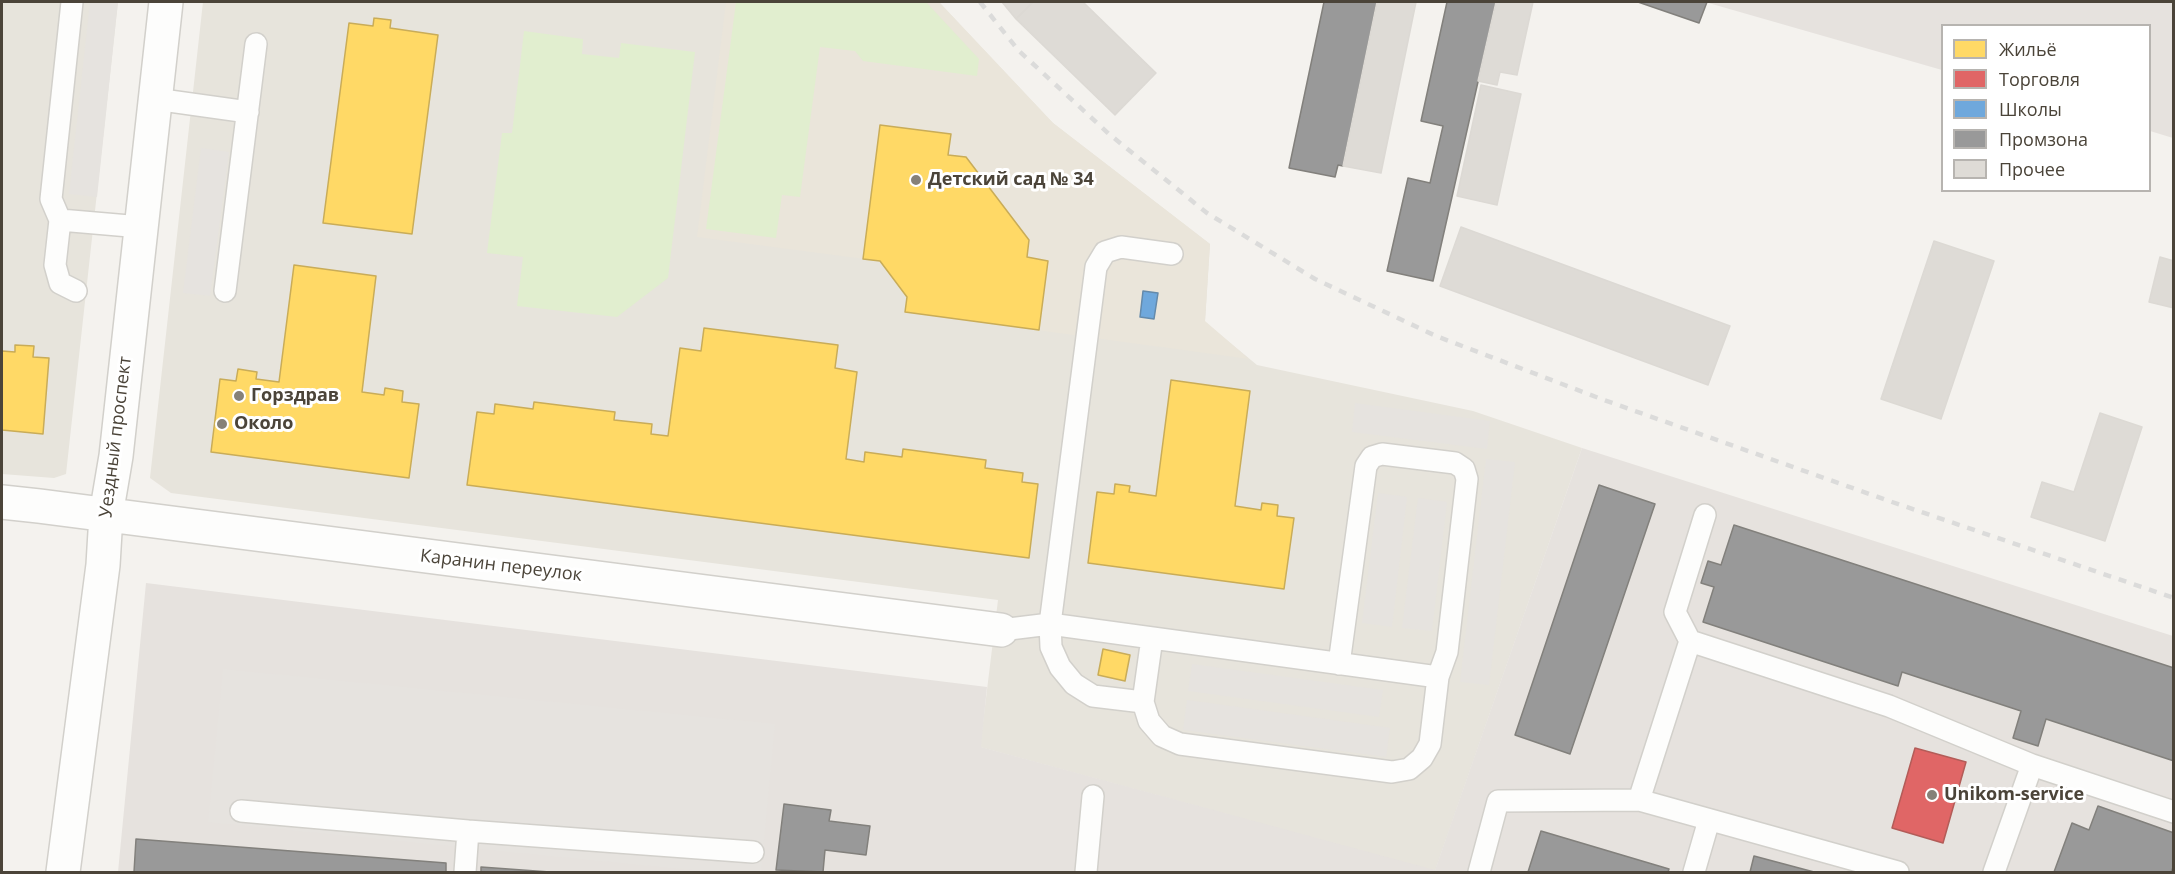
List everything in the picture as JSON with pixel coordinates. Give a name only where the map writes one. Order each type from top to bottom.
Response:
[{"type":"street","name":"Уездный проспект","points":[[63,873],[103,565],[106,515],[116,456],[166,2]]},
{"type":"street","name":"Каранин переулок","points":[[2,502],[1001,630]]},
{"type":"lane","points":[[72,2],[51,199],[60,220],[55,265],[60,283],[76,291]]},
{"type":"lane","points":[[225,291],[256,44]]},
{"type":"lane","points":[[155,99],[248,111]]},
{"type":"lane","points":[[60,220],[141,227]]},
{"type":"lane","points":[[1143,702],[1093,696],[1074,684],[1060,667],[1051,647],[1050,624],[1096,267],[1105,252],[1121,247],[1172,254]]},
{"type":"lane","points":[[1152,638],[1143,702],[1149,721],[1162,736],[1180,744],[1392,772],[1408,769],[1422,758],[1430,744],[1438,677],[1447,652],[1467,479],[1464,469],[1455,463],[1382,453],[1372,457],[1366,466],[1339,664]]},
{"type":"lane","points":[[1639,800],[1690,641],[1676,612],[1705,516]]},
{"type":"lane","points":[[1001,630],[1050,624],[1438,677]]},
{"type":"lane","points":[[1690,641],[1889,706],[2032,765],[2174,812]]},
{"type":"lane","points":[[1994,873],[2032,765]]},
{"type":"lane","points":[[1086,873],[1093,796]]},
{"type":"lane","points":[[1479,873],[1498,801],[1639,800],[1898,873]]},
{"type":"lane","points":[[241,811],[468,831],[753,852]]},
{"type":"lane","points":[[1694,873],[1709,820]]},
{"type":"lane","points":[[465,873],[468,831]]},
{"type":"shaded area","points":[[2,2],[118,2],[66,474],[54,478],[2,474]]},
{"type":"shaded area","points":[[90,2],[118,2],[97,197],[69,194]]},
{"type":"shaded area","points":[[203,2],[939,2],[1053,123],[1210,244],[1205,322],[1257,365],[1473,411],[1582,448],[1435,871],[980,747],[998,600],[171,493],[150,478]]},
{"type":"shaded area","name":"Детский сад № 34","points":[[726,2],[939,2],[1053,123],[1210,244],[1205,321],[1249,359],[905,312],[907,296],[880,261],[697,237]]},
{"type":"shaded area","points":[[1705,2],[2173,2],[2173,138],[2151,131],[2151,24],[1941,24],[1941,70]]},
{"type":"shaded area","points":[[201,148],[229,152],[210,296],[183,293]]},
{"type":"shaded area","points":[[1355,403],[1490,421],[1487,449],[1352,432]]},
{"type":"shaded area","points":[[1582,448],[2173,636],[2173,872],[118,872],[146,583],[987,687],[981,747],[1435,870]]},
{"type":"shaded area","points":[[1486,459],[1515,462],[1489,685],[1460,682]]},
{"type":"shaded area","points":[[1378,493],[1407,497],[1392,627],[1362,623]]},
{"type":"shaded area","points":[[1418,498],[1447,502],[1432,631],[1402,628]]},
{"type":"shaded area","points":[[1192,664],[1383,690],[1379,717],[1188,691]]},
{"type":"shaded area","points":[[223,669],[775,724],[761,872],[712,872],[208,822]]},
{"type":"shaded area","points":[[1187,700],[1390,728],[1386,757],[1183,730]]},
{"type":"green space","points":[[736,2],[926,2],[979,59],[977,76],[863,61],[855,51],[820,47],[800,197],[782,195],[776,238],[706,229]]},
{"type":"green space","points":[[524,31],[583,39],[582,54],[619,58],[621,43],[695,52],[668,278],[617,317],[517,306],[523,257],[487,253],[502,133],[512,133]]},
{"type":"building: Жильё","points":[[374,18],[391,20],[390,28],[438,35],[412,234],[323,223],[349,23],[373,26]]},
{"type":"building: Жильё","points":[[880,125],[951,134],[948,155],[966,157],[1029,240],[1027,257],[1048,261],[1039,330],[905,312],[907,297],[880,261],[863,259]]},
{"type":"building: Жильё","points":[[294,265],[376,276],[362,392],[384,395],[385,388],[403,391],[402,402],[419,404],[409,478],[211,452],[220,379],[236,381],[238,369],[257,372],[256,379],[279,382]]},
{"type":"building: Жильё","points":[[704,328],[838,345],[835,368],[857,372],[846,459],[864,462],[865,452],[902,457],[903,449],[986,460],[985,468],[1023,473],[1022,482],[1038,484],[1029,558],[467,485],[477,412],[494,414],[495,404],[533,409],[534,402],[615,412],[614,420],[652,424],[651,434],[668,436],[680,348],[701,351]]},
{"type":"building: Жильё","points":[[15,345],[34,346],[33,357],[49,358],[43,434],[2,430],[2,351],[15,352]]},
{"type":"building: Жильё","points":[[1171,380],[1250,391],[1235,506],[1261,510],[1262,503],[1278,505],[1277,516],[1294,518],[1284,589],[1088,563],[1097,492],[1114,494],[1115,484],[1130,486],[1129,492],[1156,496]]},
{"type":"building: Жильё","points":[[1103,649],[1130,655],[1125,681],[1098,675]]},
{"type":"building: Торговля","points":[[1915,748],[1966,762],[1943,843],[1892,828]]},
{"type":"building: Школы","points":[[1143,291],[1158,293],[1154,319],[1140,317]]},
{"type":"building: Промзона","points":[[1324,2],[1377,2],[1343,166],[1338,165],[1335,177],[1289,168]]},
{"type":"building: Промзона","points":[[1447,2],[1496,2],[1433,281],[1387,271],[1408,178],[1430,183],[1443,126],[1421,121]]},
{"type":"building: Промзона","points":[[1638,2],[1707,2],[1699,23]]},
{"type":"building: Промзона","points":[[1599,485],[1655,504],[1570,754],[1515,735]]},
{"type":"building: Промзона","points":[[1734,525],[2174,668],[2174,761],[2046,719],[2038,746],[2013,738],[2021,711],[1902,672],[1898,686],[1703,622],[1714,587],[1701,583],[1708,561],[1721,565]]},
{"type":"building: Промзона","points":[[784,804],[831,810],[829,821],[870,826],[866,855],[825,850],[823,872],[776,870]]},
{"type":"building: Промзона","points":[[2098,806],[2174,833],[2174,865],[2171,872],[2054,872],[2072,823],[2089,830]]},
{"type":"building: Промзона","points":[[1541,831],[1669,869],[1668,872],[1528,872]]},
{"type":"building: Промзона","points":[[136,839],[446,863],[446,872],[134,872]]},
{"type":"building: Промзона","points":[[1754,856],[1814,872],[1750,872]]},
{"type":"building: Промзона","points":[[481,867],[550,872],[481,872]]},
{"type":"building: Прочее","points":[[1002,2],[1033,2],[1016,19]]},
{"type":"building: Прочее","points":[[1033,2],[1083,2],[1156,73],[1115,115],[1016,19]]},
{"type":"building: Прочее","points":[[1377,2],[1416,2],[1381,173],[1343,166]]},
{"type":"building: Прочее","points":[[1496,2],[1533,2],[1517,75],[1500,72],[1497,85],[1478,81]]},
{"type":"building: Прочее","points":[[1481,85],[1521,94],[1497,205],[1457,196]]},
{"type":"building: Прочее","points":[[1461,227],[1730,326],[1708,385],[1440,286]]},
{"type":"building: Прочее","points":[[1934,241],[1994,261],[1941,419],[1881,399]]},
{"type":"building: Прочее","points":[[2160,257],[2174,261],[2174,308],[2149,302]]},
{"type":"building: Прочее","points":[[2100,413],[2142,427],[2105,541],[2031,517],[2042,482],[2074,492]]},
{"type":"railway","points":[[980,2],[1019,51],[1109,134],[1207,213],[1315,279],[1436,336],[1604,400],[1892,502],[2174,598]]},
{"type":"place","name":"Детский сад № 34","points":[[916,180]]},
{"type":"place","name":"Горздрав","points":[[239,396]]},
{"type":"place","name":"Около","points":[[222,424]]},
{"type":"place","name":"Unikom-service","points":[[1932,795]]}]
